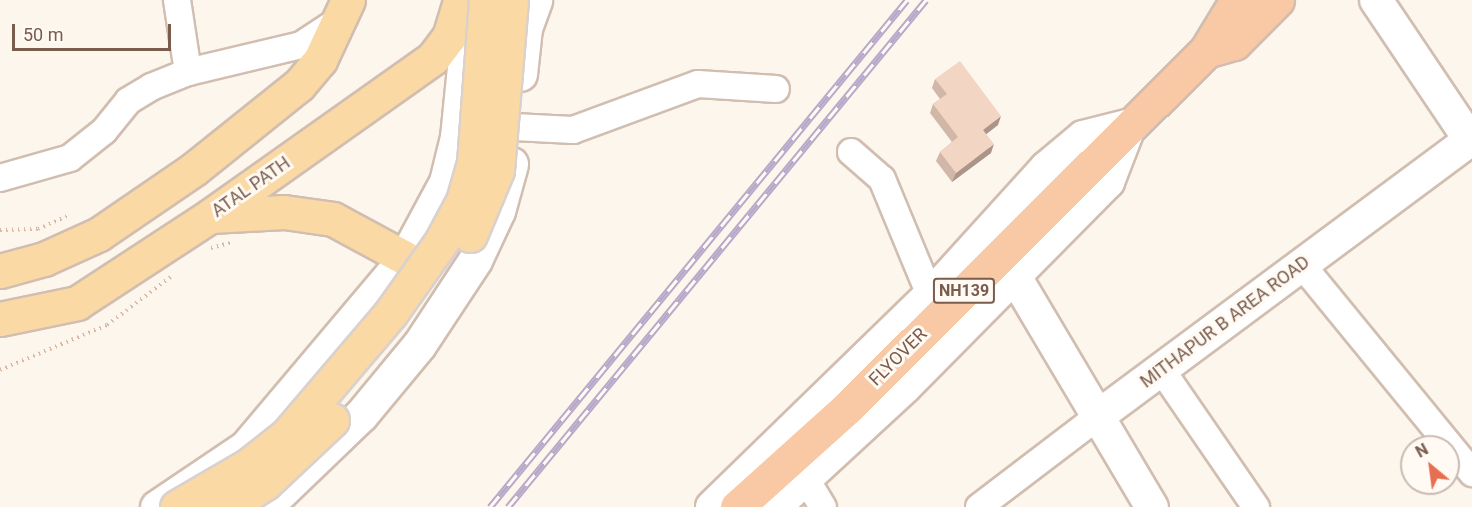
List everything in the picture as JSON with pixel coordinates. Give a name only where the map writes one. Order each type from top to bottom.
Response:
[{"type":"highway","name":"NH139","points":[[1130,125],[1206,51],[1237,0]]},
{"type":"highway","name":"NH139","points":[[1206,51],[1234,43],[1277,0]]},
{"type":"highway","name":"FLYOVER","points":[[737,507],[849,406],[1130,125]]},
{"type":"main road","name":"ATAL PATH","points":[[0,319],[77,303],[210,216],[433,58],[449,36],[460,0]]},
{"type":"main road","points":[[157,507],[246,447],[405,258],[446,182],[457,137],[470,0]]},
{"type":"main road","points":[[177,507],[249,465],[287,435],[384,323],[441,242],[474,162],[486,0]]},
{"type":"main road","points":[[228,507],[301,453],[346,405],[460,253],[497,170],[511,0]]},
{"type":"main road","points":[[265,507],[318,460],[393,377],[474,260],[498,211],[514,127],[525,28],[536,0]]},
{"type":"main road","points":[[0,271],[44,259],[99,234],[194,169],[299,85],[320,60],[344,10]]},
{"type":"main road","points":[[210,216],[284,212],[333,219],[405,258]]},
{"type":"main road","points":[[342,335],[393,377]]},
{"type":"street","points":[[177,0],[188,72]]},
{"type":"street","points":[[1376,0],[1471,141]]},
{"type":"street","points":[[0,178],[70,158],[105,131],[128,101],[188,72],[301,45],[344,10]]},
{"type":"street","points":[[514,127],[573,130],[698,84],[776,89]]},
{"type":"street","points":[[776,507],[1108,182],[1130,125]]},
{"type":"street","points":[[712,507],[930,295],[1046,168],[1083,137],[1130,125]]},
{"type":"street","name":"MITHAPUR B AREA ROAD","points":[[989,504],[1097,417],[1471,141]]},
{"type":"street","points":[[851,152],[882,179],[930,295]]},
{"type":"street","points":[[1302,265],[1472,473]]},
{"type":"street","points":[[1014,275],[1152,507]]},
{"type":"street","points":[[1161,369],[1256,507]]},
{"type":"street","points":[[806,479],[823,507]]},
{"type":"path","points":[[0,231],[38,229],[81,211]]},
{"type":"path","points":[[203,254],[241,240]]},
{"type":"path","points":[[0,370],[107,325],[184,267]]},
{"type":"building","points":[[960,61],[1001,116],[983,130],[994,144],[956,173],[940,152],[958,137],[933,104],[947,94],[935,79]]},
{"type":"railway","points":[[490,507],[907,0]]},
{"type":"railway","points":[[508,507],[926,0]]}]
